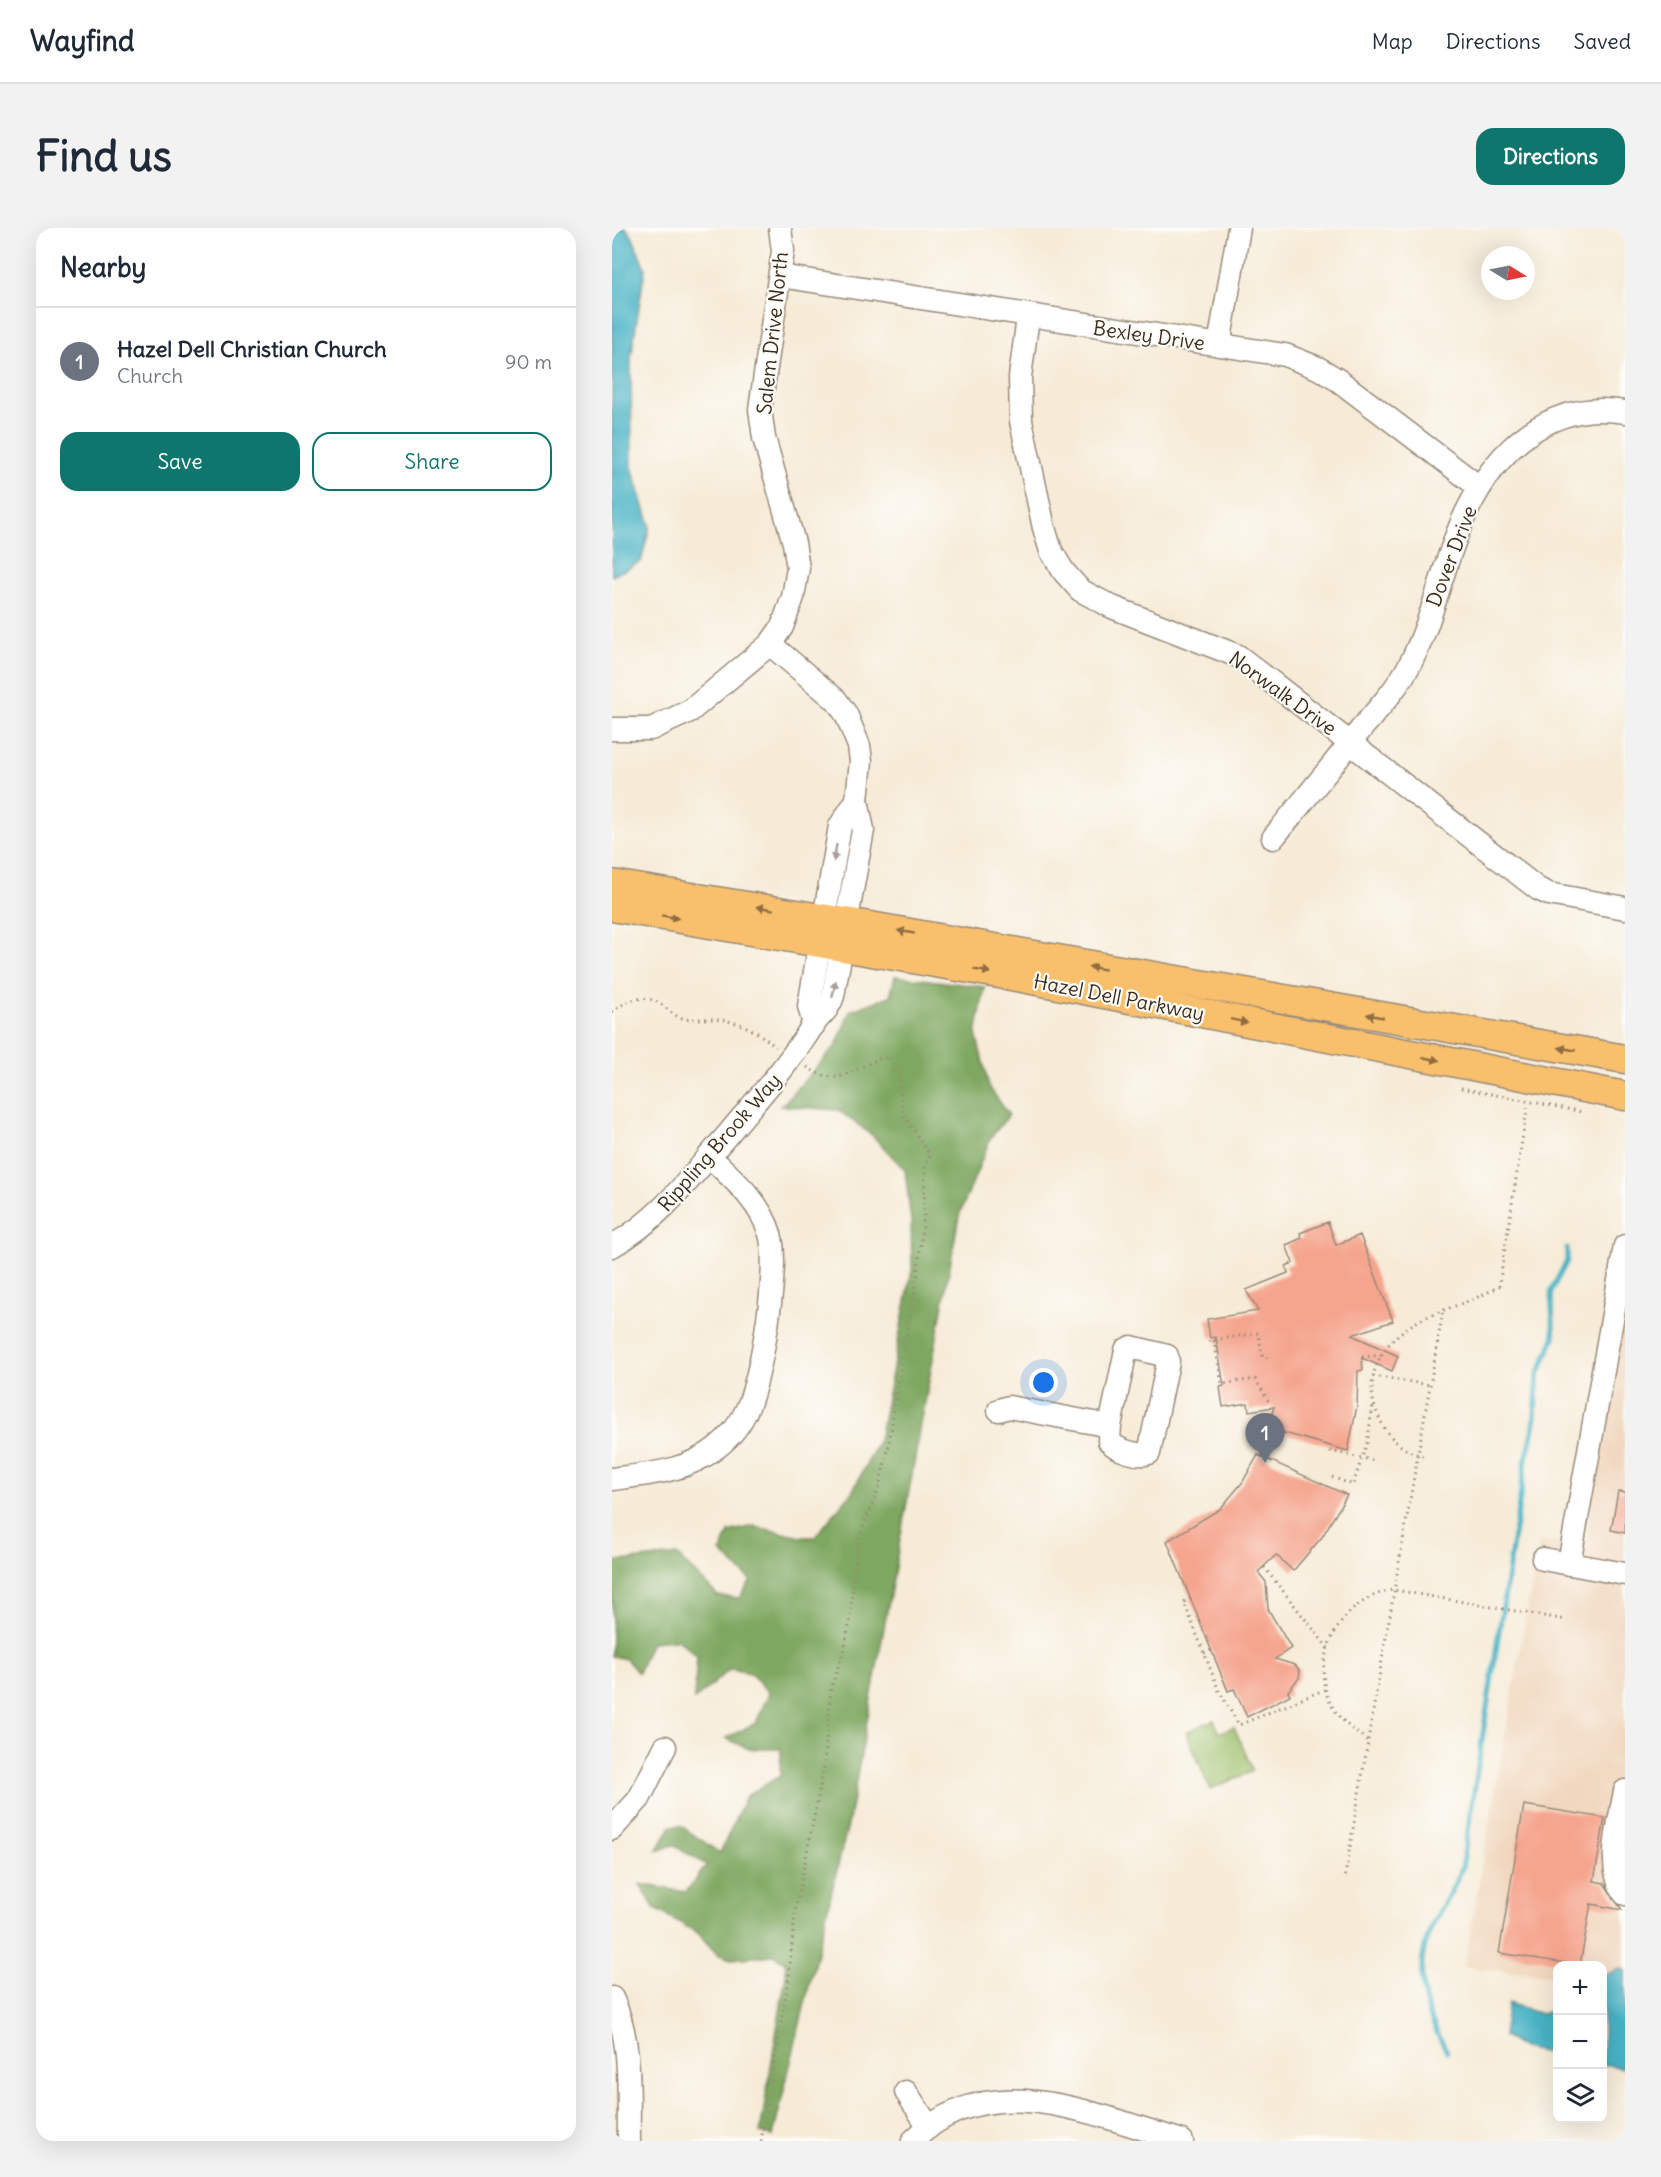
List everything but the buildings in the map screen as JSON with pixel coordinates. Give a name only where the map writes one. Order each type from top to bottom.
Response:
[{"type":"main road","name":"Hazel Dell Parkway","points":[[612,884],[1022,978],[1625,1096]]},
{"type":"main road","name":"Hazel Dell Parkway","points":[[612,907],[833,933],[1625,1059]]},
{"type":"street","name":"Salem Drive North","points":[[612,729],[628,731],[651,729],[690,711],[770,644],[782,627],[793,597],[798,568],[794,543],[764,438],[760,409],[783,251],[780,228]]},
{"type":"street","points":[[1219,345],[1239,228]]},
{"type":"street","name":"Bexley Drive","points":[[780,276],[1028,317],[1285,355],[1318,368],[1338,380],[1479,487]]},
{"type":"street","name":"Norwalk Drive","points":[[1028,317],[1020,377],[1021,421],[1051,551],[1064,572],[1080,590],[1112,607],[1238,656],[1538,889],[1549,894],[1624,902]]},
{"type":"street","name":"Dover Drive","points":[[1273,838],[1351,742],[1411,663],[1465,515],[1479,487],[1513,447],[1551,419],[1590,408],[1625,412]]},
{"type":"street","name":"Rippling Brook Way","points":[[612,1246],[646,1224],[709,1156],[793,1058],[814,1025],[809,1006],[833,933],[840,826],[857,800],[861,761],[859,746],[846,714],[836,700],[770,644]]},
{"type":"street","points":[[612,1479],[675,1469],[706,1456],[733,1431],[752,1397],[774,1277],[772,1243],[755,1204],[709,1156]]},
{"type":"street","points":[[1569,1564],[1625,1246]]},
{"type":"street","points":[[999,1410],[1009,1407],[1110,1426]]},
{"type":"street","points":[[1543,1559],[1625,1574]]},
{"type":"street","points":[[612,1829],[639,1799],[665,1747]]},
{"type":"street","points":[[1625,1791],[1616,1840],[1616,1872],[1625,1894]]},
{"type":"street","points":[[612,1998],[622,2027],[627,2061],[629,2141]]},
{"type":"street","points":[[906,2092],[921,2134],[968,2107],[1009,2099],[1033,2099],[1182,2141]]},
{"type":"path","points":[[612,1012],[624,1002],[636,999],[649,1000],[660,1003],[666,1011],[683,1019],[732,1021],[749,1026],[793,1058],[827,1076],[846,1076],[880,1058],[888,1057],[899,1076],[902,1112],[930,1155],[925,1166],[924,1214],[916,1285],[901,1361],[888,1450],[878,1491],[857,1541],[850,1621],[844,1650],[831,1688],[820,1791],[805,1852],[790,1948],[789,1976],[761,2141]]},
{"type":"path","points":[[1332,1477],[1353,1485],[1362,1460],[1373,1404],[1373,1376],[1386,1346],[1398,1333],[1419,1319],[1481,1297],[1499,1286],[1528,1103]]},
{"type":"path","points":[[1345,1876],[1443,1311]]},
{"type":"path","points":[[1209,1341],[1258,1333],[1263,1358],[1272,1357]]},
{"type":"path","points":[[1214,1340],[1222,1384],[1255,1378],[1268,1400],[1273,1401]]},
{"type":"path","points":[[1362,1357],[1382,1355]]},
{"type":"path","points":[[1373,1376],[1430,1385]]},
{"type":"path","points":[[1373,1404],[1383,1427],[1396,1443],[1423,1456]]},
{"type":"path","points":[[1330,1451],[1362,1460],[1376,1461]]},
{"type":"path","points":[[1264,1567],[1328,1648]]},
{"type":"path","points":[[1368,1741],[1348,1727],[1336,1712],[1324,1680],[1328,1648],[1345,1617],[1374,1596],[1394,1590],[1567,1620]]},
{"type":"path","points":[[1191,1599],[1184,1602],[1219,1691],[1239,1725],[1326,1689]]},
{"type":"path","points":[[1204,1653],[1214,1649]]},
{"type":"shaded area","points":[[1625,1311],[1625,1982],[1607,1980],[1607,1961],[1553,1961],[1553,1976],[1464,1967],[1539,1543],[1585,1541]]},
{"type":"green space","points":[[895,976],[985,987],[976,1034],[989,1087],[1009,1115],[991,1137],[959,1216],[849,1820],[773,2136],[760,2133],[786,1974],[785,1962],[774,1955],[731,1959],[717,1954],[698,1933],[655,1909],[640,1884],[686,1892],[707,1865],[673,1845],[657,1851],[671,1826],[681,1826],[720,1853],[746,1796],[780,1776],[781,1749],[749,1749],[726,1738],[756,1723],[769,1693],[750,1673],[730,1669],[694,1700],[697,1656],[678,1640],[651,1642],[638,1673],[626,1659],[612,1656],[612,1562],[677,1555],[718,1596],[739,1598],[751,1581],[721,1552],[729,1532],[753,1526],[801,1537],[815,1537],[852,1492],[879,1440],[912,1270],[911,1221],[905,1170],[873,1136],[838,1110],[781,1106],[836,1046],[850,1011],[890,996]]},
{"type":"green space","points":[[1214,1720],[1219,1733],[1234,1727],[1253,1771],[1210,1789],[1186,1732]]},
{"type":"water","points":[[612,228],[626,228],[633,238],[645,268],[631,358],[632,467],[650,526],[641,562],[612,576]]},
{"type":"water","points":[[1620,1969],[1625,1970],[1625,2068],[1607,2065],[1607,1974]]},
{"type":"water","points":[[1508,2003],[1541,2014],[1553,2010],[1553,2054],[1523,2048],[1503,2036]]},
{"type":"waterway","points":[[1447,2051],[1427,2006],[1423,1990],[1423,1958],[1432,1926],[1462,1868],[1526,1459],[1534,1428],[1538,1375],[1554,1338],[1551,1291],[1567,1261],[1567,1249]]},
{"type":"place","name":"Hazel Dell Christian Church","points":[[1265,1463]]}]
